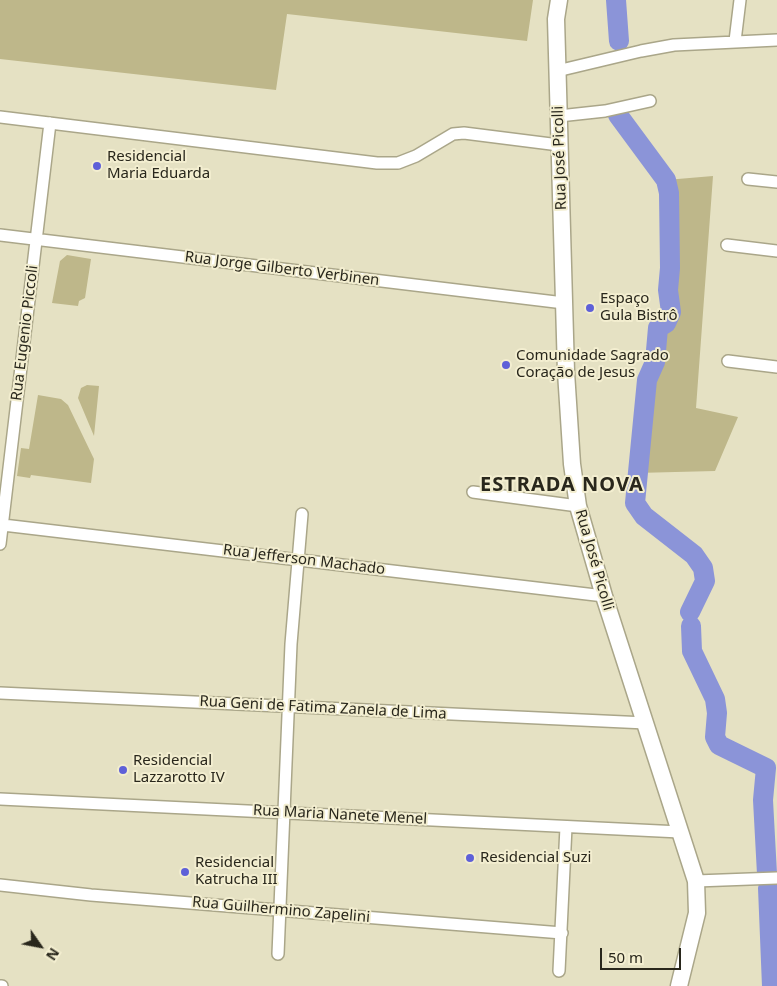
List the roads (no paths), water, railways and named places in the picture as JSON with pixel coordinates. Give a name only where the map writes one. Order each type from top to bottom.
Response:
[{"type":"street","name":"Rua José Picolli","points":[[559,0],[556,20],[557,71],[570,442],[578,506],[604,596],[696,881],[697,914],[679,986]]},
{"type":"street","points":[[735,41],[740,0]]},
{"type":"street","points":[[557,71],[649,49],[674,45],[777,40]]},
{"type":"street","points":[[559,116],[605,111],[650,101]]},
{"type":"street","points":[[0,117],[377,163],[398,163],[416,156],[453,134],[464,132],[559,145]]},
{"type":"street","name":"Rua Eugenio Piccoli","points":[[0,544],[50,124]]},
{"type":"street","points":[[748,179],[777,182]]},
{"type":"street","name":"Rua Jorge Gilberto Verbinen","points":[[0,235],[564,304]]},
{"type":"street","points":[[727,245],[777,251]]},
{"type":"street","points":[[753,256],[777,259]]},
{"type":"street","points":[[777,367],[728,365],[777,374]]},
{"type":"street","points":[[473,492],[578,506]]},
{"type":"street","points":[[278,954],[288,706],[297,559],[302,514]]},
{"type":"street","name":"Rua Jefferson Machado","points":[[3,525],[604,596]]},
{"type":"street","name":"Rua Geni de Fatima Zanela de Lima","points":[[0,694],[646,723]]},
{"type":"street","name":"Rua Maria Nanete Menel","points":[[0,799],[680,832]]},
{"type":"street","points":[[559,971],[566,827]]},
{"type":"street","points":[[696,881],[777,878]]},
{"type":"street","name":"Rua Guilhermino Zapelini","points":[[0,885],[562,933]]},
{"type":"waterway","points":[[616,0],[619,41]]},
{"type":"waterway","points":[[618,115],[666,180],[669,193],[670,268],[668,290],[671,312],[666,323],[658,328],[655,362],[647,380],[635,503],[644,516],[694,555],[703,568],[705,581],[690,612]]},
{"type":"waterway","points":[[691,626],[692,651],[715,699],[717,713],[715,737],[719,745],[766,768],[763,800],[767,874]]},
{"type":"waterway","points":[[768,888],[772,986]]},
{"type":"place","name":"Residencial Maria Eduarda","points":[[97,166]]},
{"type":"place","name":"Espaço Gula Bistrô","points":[[590,308]]},
{"type":"place","name":"Comunidade Sagrado Coração de Jesus","points":[[506,365]]},
{"type":"place","name":"Residencial Lazzarotto IV","points":[[123,770]]},
{"type":"place","name":"Residencial Suzi","points":[[470,858]]},
{"type":"place","name":"Residencial Katrucha III","points":[[185,872]]},
{"type":"district","name":"ESTRADA NOVA","points":[[562,485]]}]
